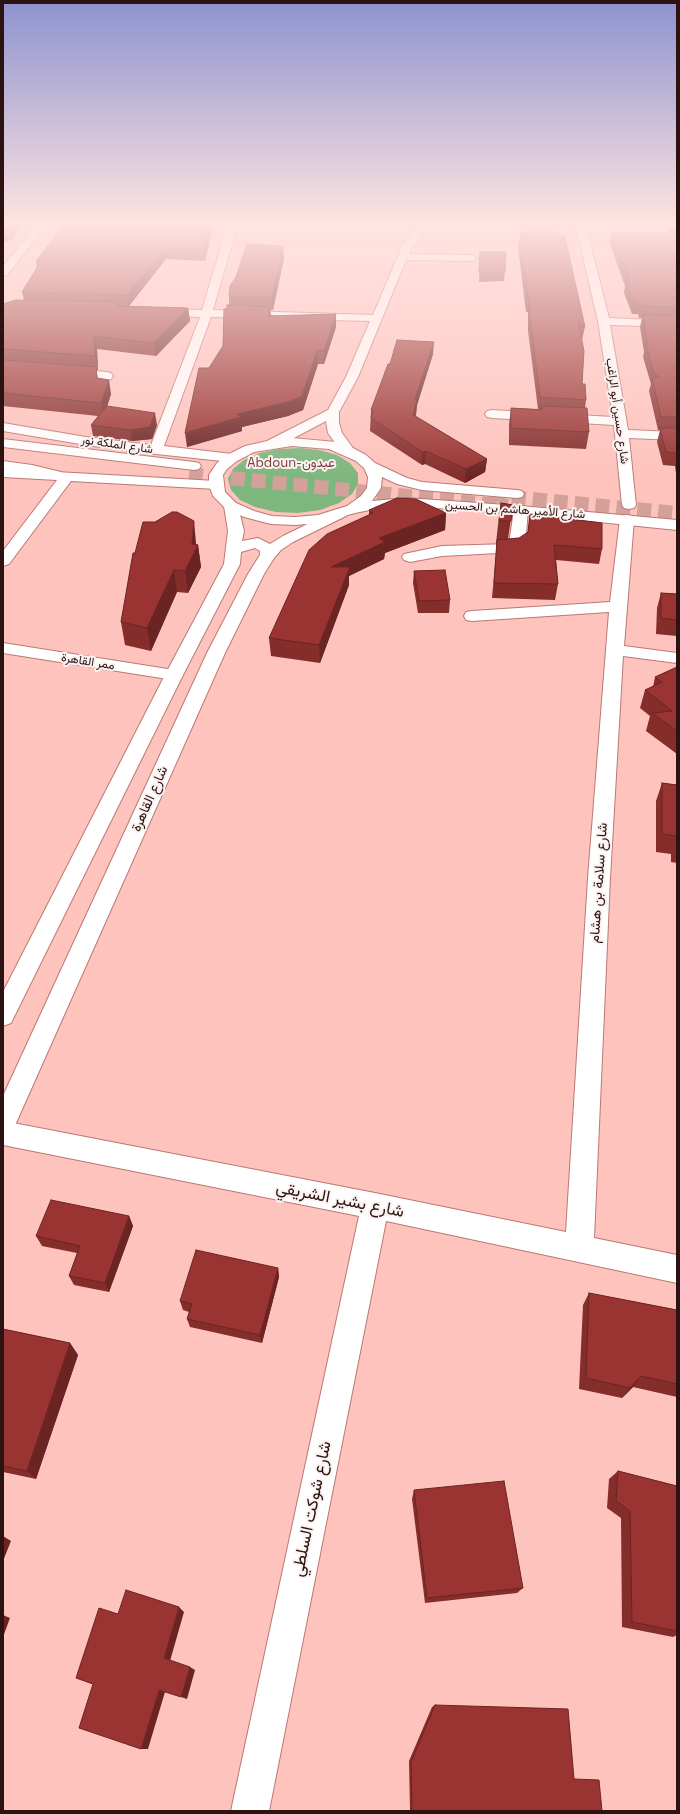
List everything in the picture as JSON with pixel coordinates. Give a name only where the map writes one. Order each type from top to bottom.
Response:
[{"type":"main road","points":[[156,450],[209,308]]},
{"type":"main road","points":[[348,451],[335,433],[332,423],[332,412],[352,377],[381,308]]},
{"type":"main road","name":"شارع حسين أبو الراغب","points":[[601,308],[621,428],[628,509]]},
{"type":"main road","points":[[144,311],[377,318]]},
{"type":"main road","points":[[604,321],[677,324]]},
{"type":"main road","points":[[55,372],[107,376]]},
{"type":"main road","points":[[272,444],[332,412]]},
{"type":"main road","points":[[492,414],[621,428],[677,436]]},
{"type":"main road","name":"شارع الملكة نور","points":[[3,427],[86,441],[232,458]]},
{"type":"main road","points":[[3,434],[86,441]]},
{"type":"main road","points":[[348,451],[331,445],[312,442],[272,444],[250,449],[232,458],[222,466],[216,476],[218,493],[231,506],[249,514],[271,520],[295,521],[319,519],[347,511],[366,499],[374,488],[375,477],[370,466]]},
{"type":"main road","name":"شارع الملكة نور","points":[[3,443],[192,470],[3,454]]},
{"type":"main road","name":"شارع الأمير هاشم بن الحسين","points":[[348,451],[361,458],[370,466],[394,478],[422,486],[524,502]]},
{"type":"main road","points":[[3,465],[23,467],[62,475]]},
{"type":"main road","points":[[3,473],[62,475],[216,485]]},
{"type":"main road","points":[[3,561],[62,475]]},
{"type":"main road","name":"شارع الأمير هاشم بن الحسين","points":[[347,511],[379,504],[407,502],[524,502],[628,509],[677,525]]},
{"type":"main road","points":[[410,557],[442,551],[512,549],[517,546],[524,502]]},
{"type":"main road","points":[[3,1016],[174,675],[232,564],[236,532],[231,506]]},
{"type":"main road","name":"شارع سلامة بن هشام","points":[[580,1248],[599,878],[618,606],[628,509]]},
{"type":"main road","name":"شارع القاهرة","points":[[3,1124],[216,653],[256,574],[268,555],[276,547],[288,539],[347,511]]},
{"type":"main road","points":[[235,549],[248,544],[258,543],[268,549],[268,555]]},
{"type":"main road","points":[[472,616],[618,606]]},
{"type":"main road","name":"ممر القاهرة","points":[[3,648],[174,675]]},
{"type":"main road","points":[[616,650],[677,658]]},
{"type":"main road","name":"شارع بشير الشريقي","points":[[3,1133],[375,1206],[677,1269]]},
{"type":"main road","name":"شارع شوكت السلطي","points":[[250,1811],[375,1206]]},
{"type":"green space","points":[[300,448],[319,450],[337,455],[350,463],[358,473],[358,484],[352,494],[339,503],[320,510],[298,513],[276,512],[255,507],[240,500],[231,490],[228,479],[233,469],[244,460],[260,453],[279,449]]},
{"type":"building","points":[[3,308],[188,308],[154,343],[94,336],[95,356],[3,349]]},
{"type":"building","points":[[227,308],[270,308],[268,316],[336,314],[324,351],[317,351],[302,396],[288,402],[237,414],[241,417],[185,433],[199,368],[209,368],[223,346],[224,309],[227,309]]},
{"type":"building","points":[[530,308],[581,308],[585,327],[578,321],[584,351],[582,384],[585,384],[586,400],[540,397]]},
{"type":"building","points":[[643,315],[677,316],[677,417],[661,417],[652,378],[659,377],[654,373],[646,345],[648,345]]},
{"type":"building","points":[[397,340],[434,342],[415,399],[417,400],[413,415],[487,459],[466,469],[426,451],[422,452],[371,418],[373,411],[371,410],[388,364],[390,364]]},
{"type":"building","points":[[3,360],[96,367],[97,378],[109,380],[101,403],[3,393]]},
{"type":"building","points":[[107,406],[155,413],[150,427],[130,430],[91,425]]},
{"type":"building","points":[[542,406],[587,408],[589,432],[511,428],[511,408],[542,410]]},
{"type":"building","points":[[677,428],[677,453],[666,452],[660,429]]},
{"type":"building","points":[[397,498],[416,499],[446,513],[379,538],[385,542],[331,567],[350,567],[319,645],[269,638],[309,550],[327,534],[373,513],[369,510]]},
{"type":"building","points":[[501,503],[513,505],[511,521],[499,521]]},
{"type":"building","points":[[172,512],[177,512],[194,521],[192,544],[198,545],[185,571],[174,570],[147,628],[121,622],[133,553],[135,553],[143,522],[155,522]]},
{"type":"building","points":[[530,514],[602,523],[602,549],[554,545],[558,584],[494,583],[497,540],[519,538],[528,532]]},
{"type":"building","points":[[445,570],[450,600],[419,601],[414,571]]},
{"type":"building","points":[[661,593],[677,594],[677,620],[661,618]]},
{"type":"building","points":[[677,667],[677,731],[652,713],[672,711],[645,690],[662,682],[655,677]]},
{"type":"building","points":[[662,783],[677,785],[677,836],[662,834]]},
{"type":"building","points":[[51,1200],[129,1216],[105,1283],[69,1276],[80,1246],[36,1236]]},
{"type":"building","points":[[196,1250],[278,1268],[260,1335],[187,1319],[192,1304],[180,1301]]},
{"type":"building","points":[[589,1293],[677,1310],[677,1384],[641,1376],[630,1388],[586,1378]]},
{"type":"building","points":[[3,1329],[70,1343],[27,1471],[3,1466]]},
{"type":"building","points":[[618,1471],[677,1486],[677,1631],[632,1622],[630,1511],[616,1501]]},
{"type":"building","points":[[504,1481],[523,1588],[427,1598],[414,1490]]},
{"type":"building","points":[[126,1590],[179,1607],[164,1658],[190,1667],[181,1697],[159,1690],[141,1749],[79,1728],[93,1684],[76,1678],[99,1608],[118,1614]]},
{"type":"building","points":[[435,1705],[568,1709],[574,1779],[599,1780],[602,1811],[412,1811],[411,1762]]},
{"type":"tunnel","points":[[189,474],[508,506]]},
{"type":"tunnel","points":[[491,495],[677,513]]},
{"type":"district","name":"Abdoun-عبدون","points":[[291,463]]}]
